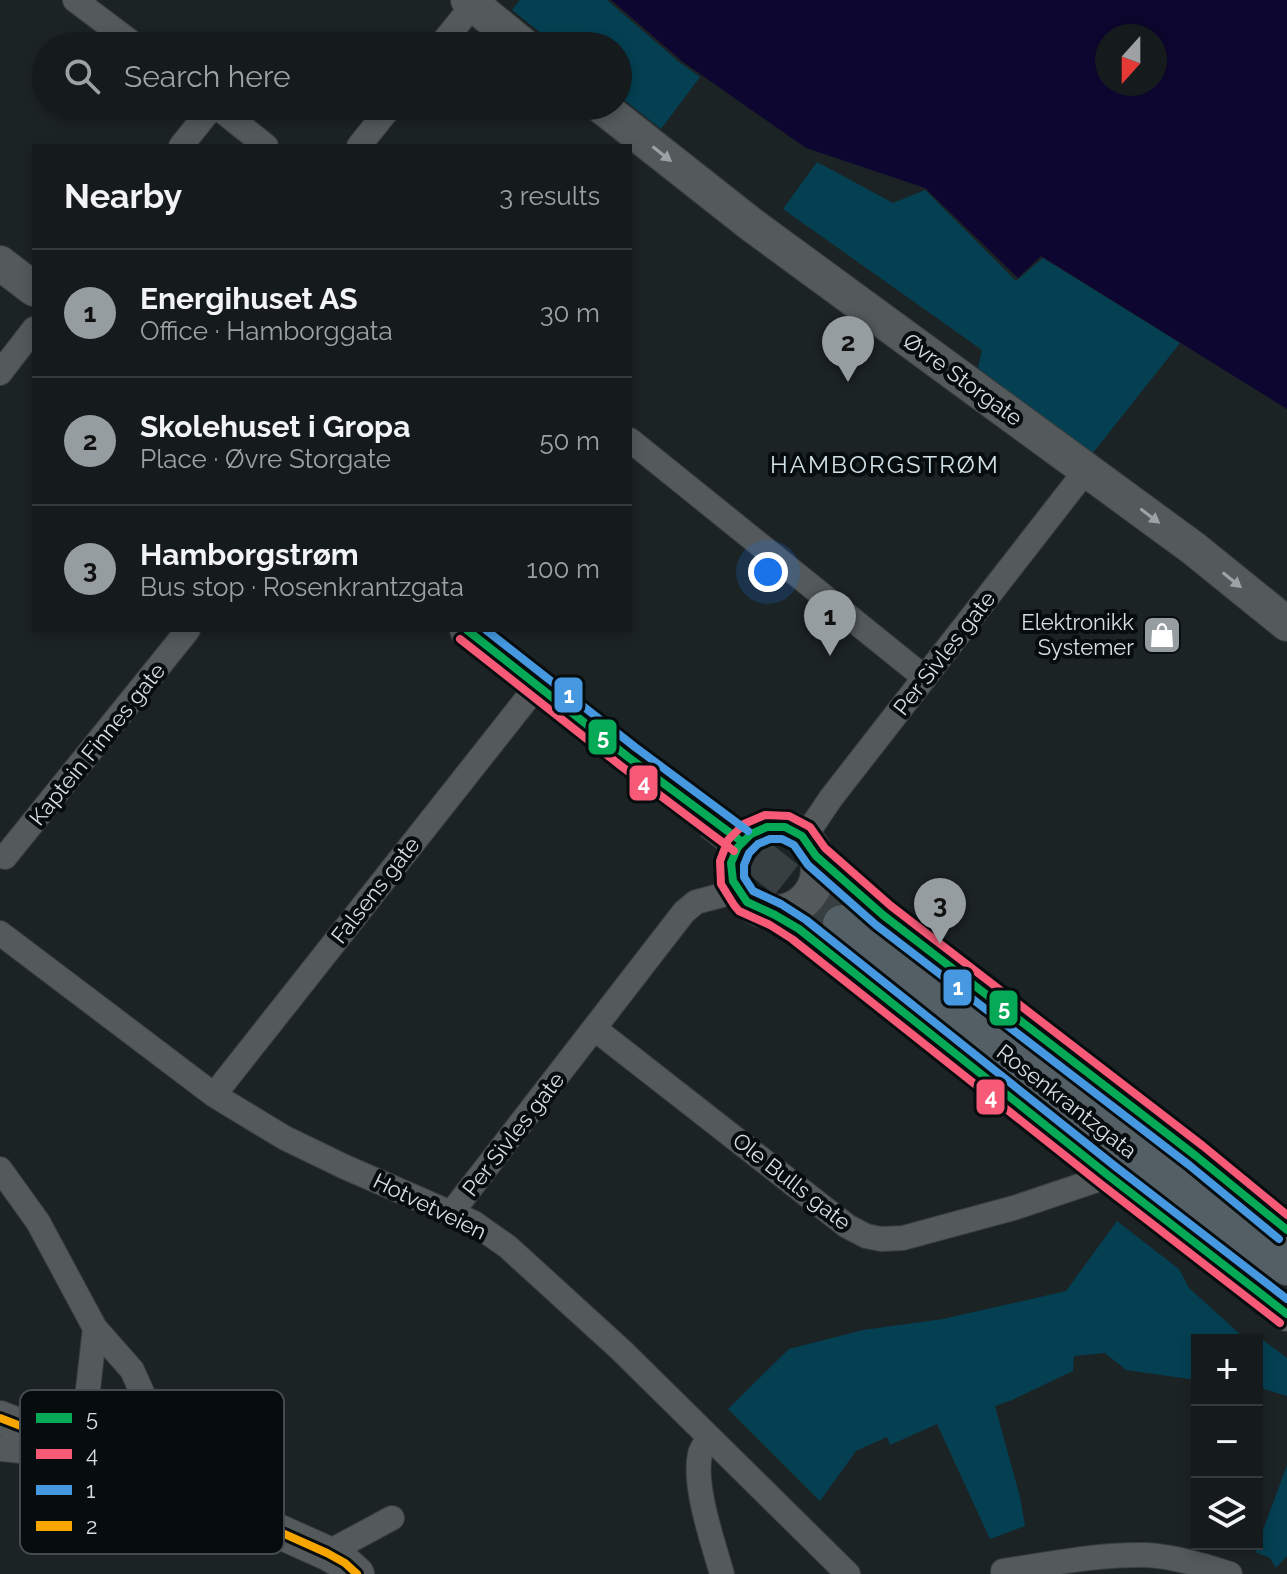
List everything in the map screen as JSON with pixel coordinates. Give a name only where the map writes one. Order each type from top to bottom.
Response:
[{"type":"main road","name":"Rosenkrantzgata","points":[[842,924],[1216,1219],[1287,1266]]},
{"type":"main road","name":"Rosenkrantzgata","points":[[1216,1219],[1287,1291]]},
{"type":"street","points":[[75,0],[117,32]]},
{"type":"street","points":[[450,32],[471,2],[507,32]]},
{"type":"street","points":[[183,144],[202,120]]},
{"type":"street","points":[[232,120],[263,144]]},
{"type":"street","points":[[361,144],[380,120]]},
{"type":"street","name":"Øvre Storgate","points":[[619,120],[756,228],[1193,548],[1287,624]]},
{"type":"street","points":[[0,263],[32,287]]},
{"type":"street","points":[[0,373],[32,332]]},
{"type":"street","points":[[632,442],[925,678]]},
{"type":"street","name":"Per Sivles gate","points":[[810,847],[831,798],[1087,469]]},
{"type":"street","name":"Kaptein Finnes gate","points":[[5,857],[186,632]]},
{"type":"street","points":[[470,632],[741,841]]},
{"type":"street","name":"Falsens gate","points":[[214,1095],[537,686]]},
{"type":"street","points":[[779,826],[793,830],[810,847],[818,870],[809,895],[798,905],[784,911],[770,912],[746,901],[738,891],[732,879],[734,853],[741,841],[752,832],[779,826]]},
{"type":"street","name":"Rosenkrantzgata","points":[[810,847],[883,915],[1196,1156],[1287,1230]]},
{"type":"street","name":"Per Sivles gate","points":[[452,1212],[684,912],[696,902],[738,891]]},
{"type":"street","name":"Rosenkrantzgata","points":[[770,912],[799,929],[1287,1314]]},
{"type":"street","name":"Hotvetveien","points":[[0,933],[214,1095],[285,1138],[474,1223],[508,1247],[621,1350],[848,1574]]},
{"type":"street","name":"Ole Bulls gate","points":[[595,1029],[847,1226],[866,1236],[903,1238],[1017,1207],[1109,1176]]},
{"type":"street","points":[[0,1169],[38,1222],[95,1328],[132,1370],[141,1390]]},
{"type":"street","points":[[88,1390],[95,1328]]},
{"type":"street","points":[[0,1418],[20,1425]]},
{"type":"street","points":[[709,1437],[700,1452],[699,1474],[722,1574]]},
{"type":"street","points":[[0,1449],[20,1450]]},
{"type":"street","points":[[327,1553],[392,1518]]},
{"type":"street","points":[[284,1534],[327,1553],[357,1574]]},
{"type":"street","points":[[1003,1571],[1088,1558],[1147,1555],[1198,1564],[1230,1574]]},
{"type":"shaded area","points":[[520,0],[607,0],[700,77],[661,129],[632,106],[632,32],[540,32],[512,10]]},
{"type":"shaded area","points":[[611,0],[1287,0],[1287,409],[1041,256],[1018,278],[925,188],[806,148],[683,62]]},
{"type":"shaded area","points":[[817,162],[893,203],[925,190],[1016,281],[1043,258],[1180,343],[1092,454],[978,368],[982,350],[783,209]]},
{"type":"shaded area","points":[[774,852],[786,857],[791,869],[786,881],[774,886],[762,881],[757,869],[762,857]]},
{"type":"shaded area","points":[[1117,1221],[1179,1269],[1189,1288],[1240,1334],[1191,1334],[1191,1379],[1126,1370],[1105,1353],[1074,1356],[1073,1371],[995,1406],[1025,1526],[990,1539],[937,1424],[890,1445],[887,1437],[856,1451],[820,1501],[728,1409],[789,1349],[863,1330],[943,1319],[1066,1291]]},
{"type":"shaded area","points":[[1263,1340],[1287,1358],[1287,1396],[1263,1389]]},
{"type":"shaded area","points":[[1287,1465],[1287,1556],[1276,1568],[1270,1558],[1255,1552],[1263,1550],[1263,1530]]},
{"type":"tunnel","points":[[712,821],[842,924]]},
{"type":"transit line","name":"5","points":[[470,632],[741,841]]},
{"type":"transit line","name":"1","points":[[489,632],[748,831]]},
{"type":"transit line","name":"4","points":[[460,639],[734,851]]},
{"type":"transit line","name":"4","points":[[1280,1323],[792,939],[739,911],[721,884],[720,861],[728,840],[744,824],[765,815],[789,816],[810,827],[825,848],[891,906],[1203,1146],[1287,1215]]},
{"type":"transit line","name":"5","points":[[1287,1230],[1196,1156],[883,915],[816,856],[802,836],[785,827],[767,827],[751,834],[738,847],[731,863],[733,881],[747,902],[799,929],[1287,1314]]},
{"type":"transit line","name":"1","points":[[1279,1239],[1189,1165],[876,925],[808,865],[794,845],[782,839],[770,839],[758,844],[749,853],[744,865],[744,877],[753,891],[806,920],[1287,1299]]},
{"type":"transit line","name":"2","points":[[0,1418],[20,1426]]},
{"type":"transit line","name":"2","points":[[284,1534],[327,1553],[357,1574]]},
{"type":"place","name":"Skolehuset i Gropa","points":[[848,382]]},
{"type":"place","name":"Elektronikk Systemer","points":[[1162,635]]},
{"type":"place","name":"Energihuset AS","points":[[830,656]]},
{"type":"place","name":"Hamborgstrøm","points":[[940,944]]},
{"type":"district","name":"HAMBORGSTRØM","points":[[885,464]]}]
